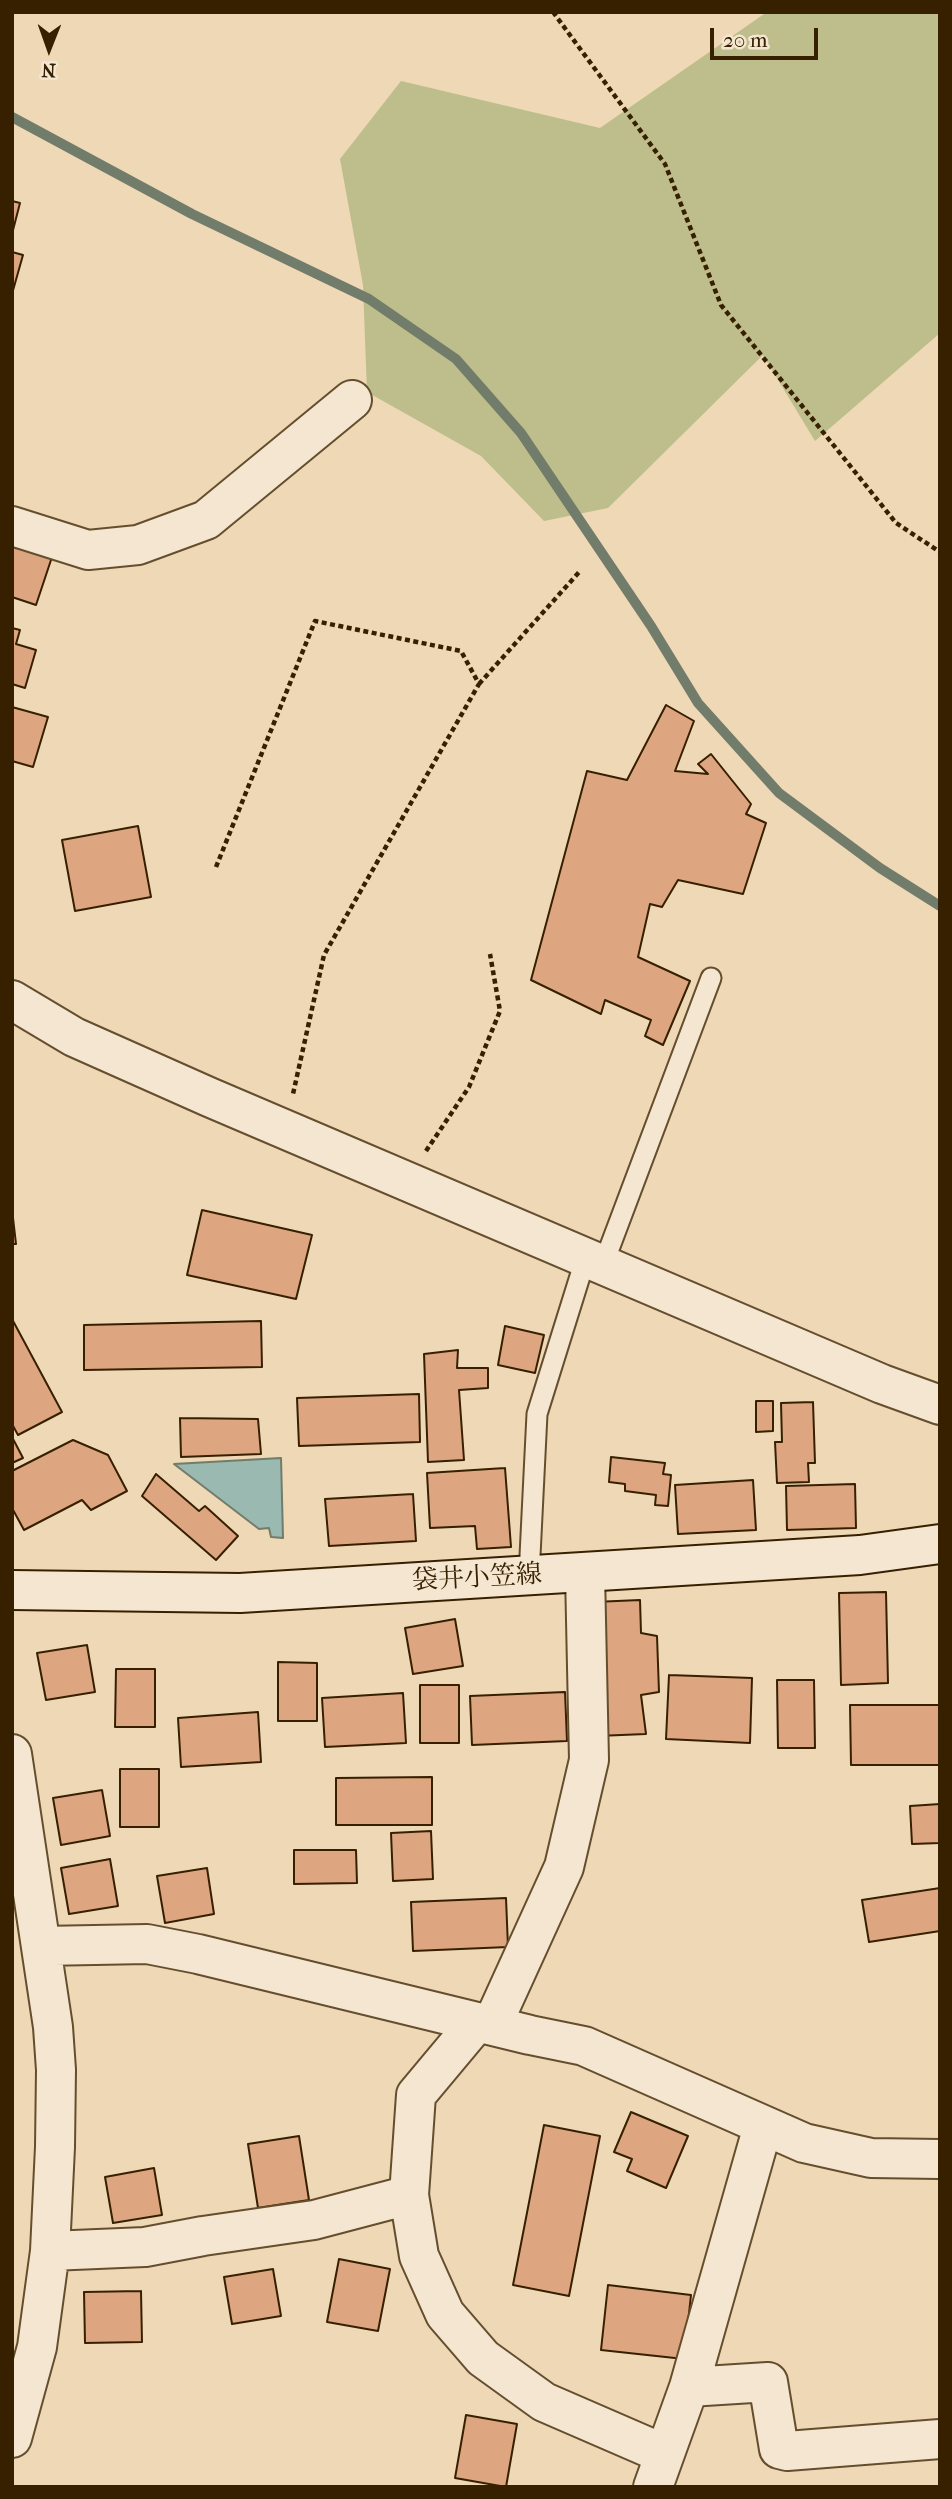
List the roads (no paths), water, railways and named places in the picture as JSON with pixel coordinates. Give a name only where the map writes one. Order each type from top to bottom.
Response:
[{"type":"street","points":[[12,526],[88,550],[138,545],[206,520],[352,400]]},
{"type":"street","points":[[12,1000],[74,1037],[882,1384],[940,1405]]},
{"type":"street","name":"袋井小笠線","points":[[12,1590],[240,1593],[860,1555],[940,1544]]},
{"type":"street","points":[[585,1573],[589,1760],[564,1867],[485,2024],[416,2095],[409,2194],[419,2256],[445,2314],[483,2358],[544,2402],[658,2470],[689,2387],[764,2126]]},
{"type":"street","points":[[12,1754],[55,2046],[55,2147],[50,2251],[37,2347],[12,2438]]},
{"type":"street","points":[[42,1946],[147,1944],[198,1954],[584,2046],[804,2143],[871,2158],[940,2159]]},
{"type":"street","points":[[50,2251],[145,2247],[314,2220],[409,2194]]},
{"type":"street","points":[[689,2387],[768,2382],[779,2449],[787,2451],[940,2439]]},
{"type":"lane","points":[[529,1576],[537,1414],[594,1261],[711,978]]},
{"type":"water","points":[[281,1458],[283,1538],[271,1537],[269,1528],[259,1529],[174,1464]]},
{"type":"waterway","points":[[12,117],[192,214],[369,299],[456,359],[521,433],[651,626],[698,703],[779,793],[880,868],[940,906]]}]
